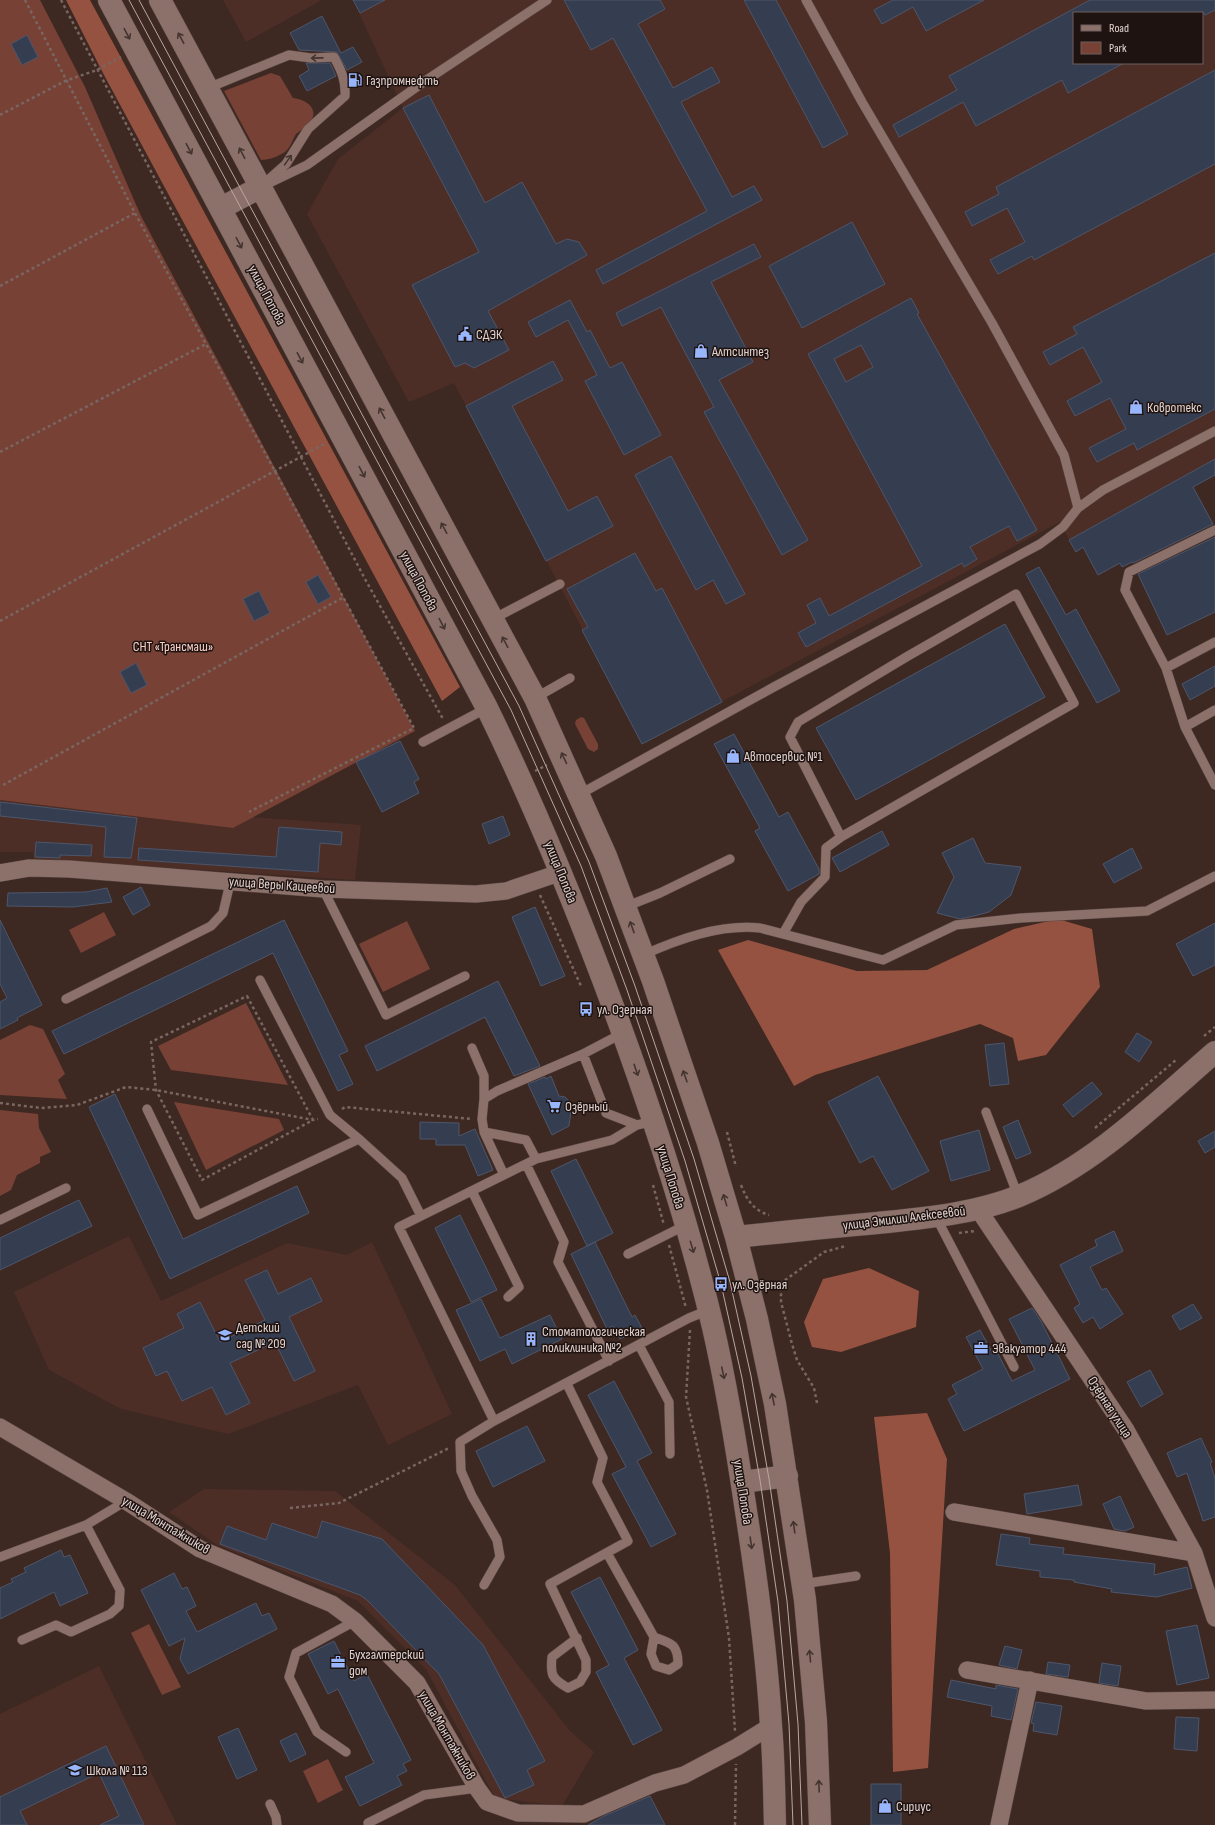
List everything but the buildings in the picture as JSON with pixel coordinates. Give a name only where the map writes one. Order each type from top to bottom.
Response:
[{"type":"main road","name":"улица Попова","points":[[109,0],[487,708],[521,777],[562,872],[623,1033],[645,1123],[686,1225],[708,1310],[730,1411],[760,1604],[771,1726],[775,1825]]},
{"type":"main road","points":[[160,0],[535,698],[580,794],[643,955],[708,1143],[736,1237],[757,1319],[787,1476],[802,1584],[816,1722],[820,1825]]},
{"type":"main road","points":[[221,208],[261,187]]},
{"type":"main road","name":"улица Эмилии Алексеевой","points":[[736,1237],[936,1217],[978,1209],[1018,1196],[1045,1184],[1087,1157],[1117,1135],[1215,1052]]},
{"type":"main road","points":[[742,1482],[787,1476]]},
{"type":"street","name":"улица Веры Кащеевой","points":[[0,873],[29,868],[69,869],[324,889],[476,894],[506,892],[562,872]]},
{"type":"street","name":"Озёрная улица","points":[[978,1209],[1126,1430],[1194,1553],[1215,1618]]},
{"type":"street","name":"улица Монтажников","points":[[0,1427],[126,1501],[200,1549],[332,1604],[355,1621],[418,1683],[477,1788],[487,1802],[518,1814],[584,1814],[655,1783],[684,1775],[737,1747],[771,1726]]},
{"type":"street","points":[[954,1512],[1194,1553]]},
{"type":"street","points":[[967,1670],[1146,1700],[1215,1700]]},
{"type":"street","points":[[999,1825],[1030,1680]]},
{"type":"lane","points":[[261,187],[307,165],[425,81],[547,0]]},
{"type":"lane","points":[[806,0],[862,102],[992,323],[1064,455],[1078,508]]},
{"type":"lane","points":[[208,88],[289,55],[312,58],[334,57],[346,84],[345,96],[308,129],[286,164],[261,187]]},
{"type":"lane","points":[[580,794],[778,685],[1040,544],[1062,528],[1078,508],[1103,490],[1215,431]]},
{"type":"lane","points":[[1215,530],[1129,572],[1125,590],[1166,668],[1185,727],[1215,785]]},
{"type":"lane","points":[[493,619],[560,584]]},
{"type":"lane","points":[[782,934],[801,902],[825,877],[826,848],[841,837],[1074,703],[1016,594],[908,656],[798,722],[790,737],[841,837]]},
{"type":"lane","points":[[1166,668],[1215,642]]},
{"type":"lane","points":[[535,698],[570,678]]},
{"type":"lane","points":[[423,742],[487,708]]},
{"type":"lane","points":[[1185,727],[1215,710]]},
{"type":"lane","points":[[625,907],[660,893],[730,859]]},
{"type":"lane","points":[[643,955],[682,938],[743,926],[760,928],[883,960],[956,925],[1021,918],[1147,911],[1215,876]]},
{"type":"lane","points":[[66,999],[210,926],[223,913],[230,882]]},
{"type":"lane","points":[[324,889],[386,1015],[465,976]]},
{"type":"lane","points":[[260,980],[330,1115],[402,1178],[421,1216]]},
{"type":"lane","points":[[484,1100],[497,1091],[583,1054],[623,1033]]},
{"type":"lane","points":[[472,1048],[484,1076],[482,1119],[484,1132],[504,1175]]},
{"type":"lane","points":[[583,1054],[606,1113],[645,1123]]},
{"type":"lane","points":[[147,1108],[198,1215],[359,1139]]},
{"type":"lane","points":[[986,1112],[1018,1196]]},
{"type":"lane","points":[[494,1421],[399,1227],[536,1159],[612,1140],[645,1123]]},
{"type":"lane","points":[[484,1132],[526,1140],[536,1159]]},
{"type":"lane","points":[[526,1164],[564,1242],[558,1262],[609,1361]]},
{"type":"lane","points":[[0,1220],[66,1188]]},
{"type":"lane","points":[[472,1191],[518,1287],[508,1297]]},
{"type":"lane","points":[[936,1217],[1014,1367]]},
{"type":"lane","points":[[628,1254],[686,1225]]},
{"type":"lane","points":[[484,1585],[500,1557],[497,1540],[472,1496],[461,1471],[460,1442],[494,1421],[567,1384],[689,1318],[708,1310]]},
{"type":"lane","points":[[639,1344],[669,1402],[670,1454]]},
{"type":"lane","points":[[567,1384],[603,1458],[597,1482],[628,1541],[550,1584],[576,1638],[586,1660],[586,1672],[580,1682],[568,1688],[556,1681],[551,1671],[552,1657],[576,1638]]},
{"type":"lane","points":[[0,1557],[86,1525],[126,1501]]},
{"type":"lane","points":[[22,1640],[56,1625],[71,1632],[110,1614],[119,1606],[120,1590],[86,1525]]},
{"type":"lane","points":[[607,1553],[654,1637]]},
{"type":"lane","points":[[802,1584],[856,1576]]},
{"type":"lane","points":[[346,1752],[317,1732],[289,1677],[296,1653],[355,1621]]},
{"type":"lane","points":[[368,1823],[424,1795],[477,1788]]},
{"type":"lane","points":[[270,1804],[276,1817],[277,1825]]},
{"type":"path","points":[[25,0],[65,81],[135,213],[414,728],[249,812]]},
{"type":"path","points":[[62,0],[97,70],[365,579],[448,728]]},
{"type":"path","points":[[0,115],[65,81],[97,70],[135,49]]},
{"type":"path","points":[[0,286],[135,213]]},
{"type":"path","points":[[0,452],[206,344]]},
{"type":"path","points":[[0,621],[276,472],[341,434]]},
{"type":"path","points":[[3,785],[344,597]]},
{"type":"path","points":[[521,777],[563,757]]},
{"type":"path","points":[[313,1120],[247,996],[151,1042],[156,1090],[202,1180],[313,1120],[330,1115],[345,1107],[482,1119]]},
{"type":"path","points":[[0,1103],[41,1108],[77,1105],[126,1087],[156,1090],[313,1120]]},
{"type":"path","points":[[727,1132],[737,1173]]},
{"type":"path","points":[[651,1177],[689,1318],[691,1336],[686,1397],[707,1490],[729,1638],[737,1747],[735,1825]]},
{"type":"path","points":[[739,1180],[746,1197],[754,1209],[766,1214]]},
{"type":"path","points":[[784,1313],[797,1360],[814,1388],[817,1403]]},
{"type":"path","points":[[290,1508],[339,1503],[460,1442]]},
{"type":"shaded area","points":[[66,0],[90,0],[460,687],[442,701],[104,75]]},
{"type":"shaded area","points":[[223,0],[322,0],[246,42]]},
{"type":"shaded area","points":[[353,0],[1215,0],[1215,459],[1069,540],[1060,522],[642,744],[454,383],[409,402],[307,214],[338,159],[403,108]]},
{"type":"shaded area","points":[[0,800],[233,828],[252,817],[361,825],[355,880],[34,859],[33,852],[0,852]]},
{"type":"shaded area","points":[[1058,919],[1092,929],[1100,987],[1046,1055],[1018,1061],[1013,1038],[980,1024],[815,1075],[794,1086],[718,950],[748,940],[857,971],[927,970],[1014,929]]},
{"type":"shaded area","name":"Детский сад № 209","points":[[129,1236],[161,1301],[287,1243],[347,1255],[372,1242],[452,1414],[388,1445],[358,1385],[228,1434],[121,1409],[49,1370],[14,1292]]},
{"type":"shaded area","points":[[869,1268],[919,1291],[916,1327],[841,1352],[812,1347],[804,1322],[823,1279]]},
{"type":"shaded area","points":[[927,1413],[947,1459],[928,1768],[893,1772],[890,1553],[874,1417]]},
{"type":"shaded area","points":[[204,1489],[335,1491],[455,1585],[570,1731],[594,1752],[562,1806],[495,1798],[426,1669],[358,1601],[217,1545],[169,1512]]},
{"type":"shaded area","name":"Школа № 113","points":[[99,1666],[177,1825],[0,1825],[0,1714]]},
{"type":"green space","name":"СНТ «Трансмаш»","points":[[0,0],[40,0],[85,87],[141,216],[415,731],[233,828],[0,800]]},
{"type":"green space","points":[[271,73],[280,76],[293,98],[308,104],[313,110],[313,114],[312,119],[296,134],[287,150],[275,157],[261,160],[224,91]]},
{"type":"green space","points":[[581,717],[584,718],[598,744],[598,749],[594,752],[588,749],[575,724],[576,720]]},
{"type":"green space","points":[[104,912],[116,935],[81,953],[69,930]]},
{"type":"green space","points":[[407,921],[430,969],[383,992],[359,944]]},
{"type":"green space","points":[[246,1003],[288,1085],[171,1070],[158,1046]]},
{"type":"green space","points":[[30,1025],[43,1029],[65,1074],[58,1080],[67,1099],[0,1095],[0,1040]]},
{"type":"green space","points":[[174,1102],[279,1119],[284,1130],[206,1170]]},
{"type":"green space","points":[[0,1110],[38,1114],[39,1128],[51,1152],[40,1157],[40,1163],[17,1175],[11,1190],[0,1196]]},
{"type":"green space","points":[[149,1624],[181,1687],[162,1695],[131,1633]]},
{"type":"green space","points":[[328,1759],[343,1790],[318,1803],[303,1771]]},
{"type":"tram line","points":[[129,0],[511,710],[581,866],[627,990],[685,1161],[721,1284],[742,1378],[760,1480],[778,1602],[789,1724],[793,1825]]},
{"type":"tram line","points":[[139,0],[519,706],[589,862],[635,986],[694,1159],[730,1282],[751,1376],[769,1479],[787,1601],[798,1724],[802,1825]]},
{"type":"place","name":"Газпромнефть","points":[[355,80]]},
{"type":"place","name":"СДЭК","points":[[465,334]]},
{"type":"place","name":"Алтсинтез","points":[[701,351]]},
{"type":"place","name":"Ковротекс","points":[[1136,407]]},
{"type":"place","name":"Автосервис №1","points":[[733,756]]},
{"type":"place","name":"ул. Озерная","points":[[586,1009]]},
{"type":"place","name":"Озёрный","points":[[554,1106]]},
{"type":"place","name":"ул. Озёрная","points":[[721,1284]]},
{"type":"place","name":"Детский сад № 209","points":[[225,1335]]},
{"type":"place","name":"Стоматологическая поликлиника №2","points":[[531,1339]]},
{"type":"place","name":"Эвакуатор 444","points":[[981,1348]]},
{"type":"place","name":"Бухгалтерский дом","points":[[338,1662]]},
{"type":"place","name":"Школа № 113","points":[[75,1770]]},
{"type":"place","name":"Сириус","points":[[885,1806]]}]
